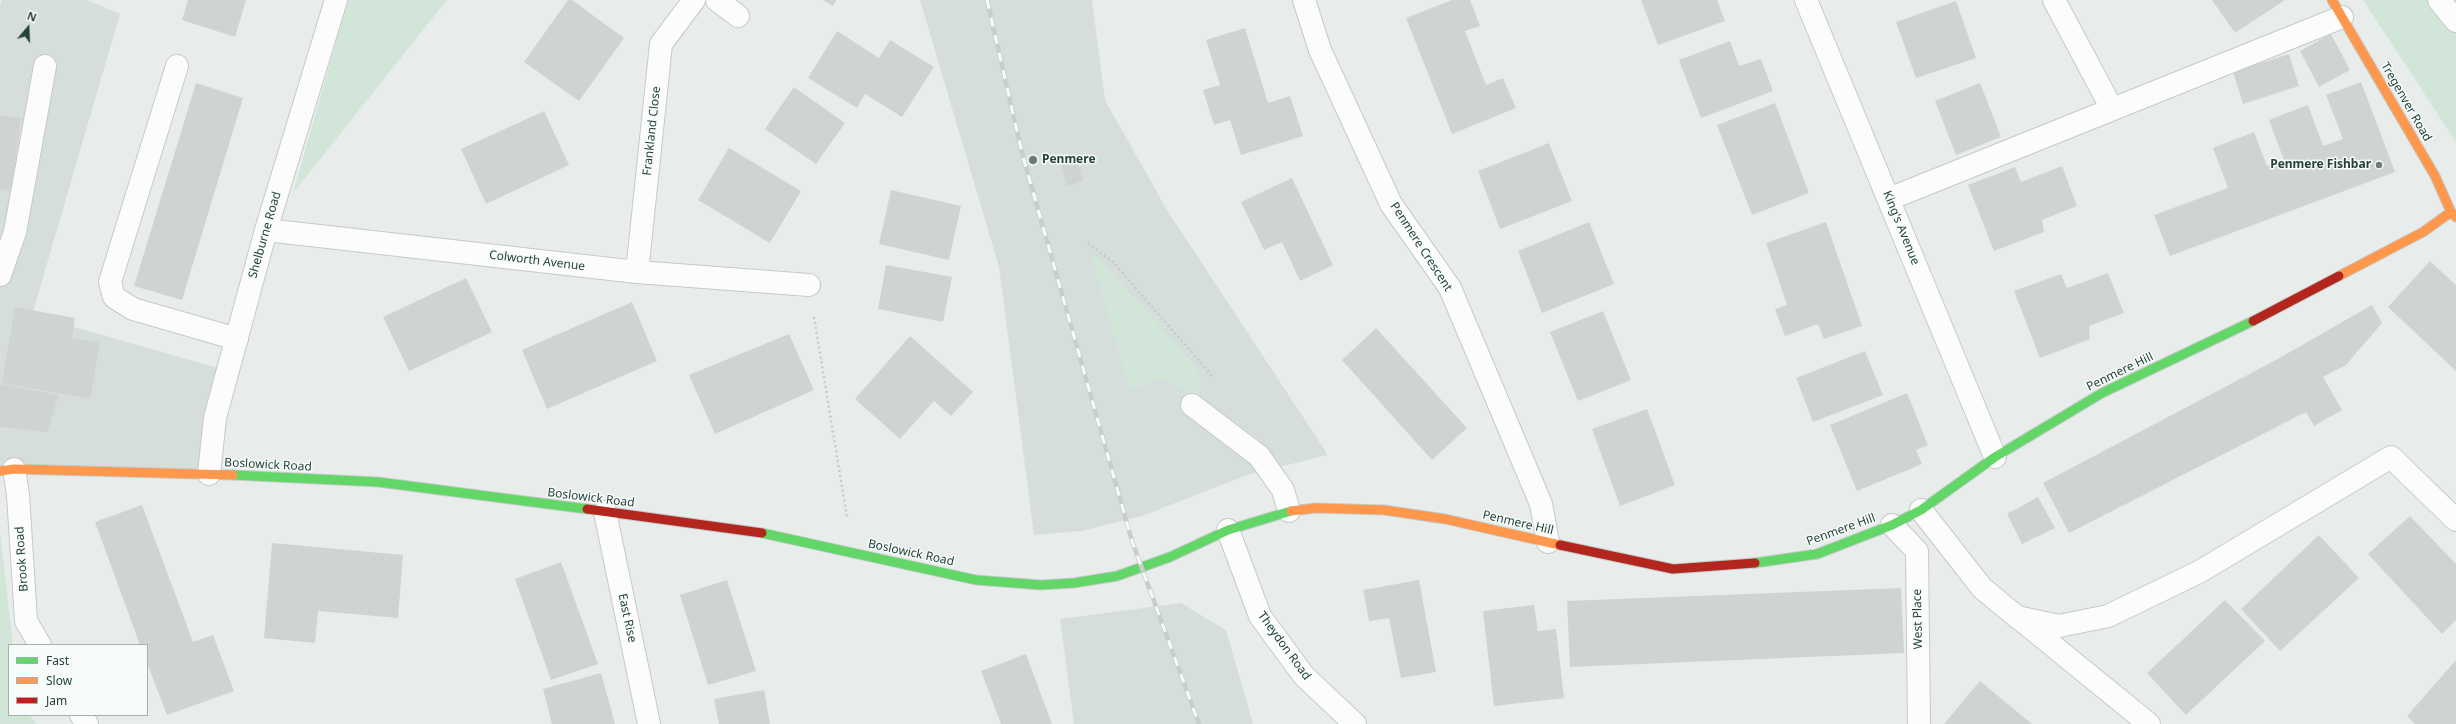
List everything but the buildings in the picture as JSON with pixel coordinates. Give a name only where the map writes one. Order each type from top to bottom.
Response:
[{"type":"street","name":"Shelburne Road","points":[[209,474],[215,418],[236,339],[266,230],[336,0]]},
{"type":"street","name":"Frankland Close","points":[[637,272],[661,44],[694,0]]},
{"type":"street","points":[[717,0],[738,16]]},
{"type":"street","name":"Penmere Crescent","points":[[1304,0],[1320,50],[1391,204],[1450,288],[1541,504],[1548,542]]},
{"type":"street","name":"King's Avenue","points":[[1806,0],[1995,456]]},
{"type":"street","points":[[2054,0],[2112,110]]},
{"type":"street","points":[[2439,0],[2456,21]]},
{"type":"street","points":[[1889,199],[2112,110],[2337,9]]},
{"type":"street","name":"Tregenver Road","points":[[2337,9],[2435,176],[2454,215]]},
{"type":"street","points":[[0,275],[15,232],[45,66]]},
{"type":"street","points":[[177,66],[110,282],[114,297],[133,309],[236,339]]},
{"type":"street","name":"Penmere Hill","points":[[1170,557],[1228,530],[1289,511],[1347,508],[1384,510],[1445,520],[1673,569],[1749,564],[1817,554],[1892,524],[1921,510],[1995,456],[2102,393],[2234,331],[2454,215]]},
{"type":"street","name":"Colworth Avenue","points":[[266,230],[637,272],[809,285]]},
{"type":"street","points":[[1192,405],[1259,456],[1283,490],[1289,511]]},
{"type":"street","points":[[2018,617],[2059,626],[2108,616],[2199,572],[2391,456],[2456,520]]},
{"type":"street","name":"Boslowick Road","points":[[7,470],[209,474],[378,482],[759,532],[983,580],[1041,584],[1074,583],[1117,576],[1170,557]]},
{"type":"street","name":"Brook Road","points":[[7,470],[18,494],[26,621],[39,644]]},
{"type":"street","points":[[1921,510],[1982,588],[2149,724]]},
{"type":"street","name":"East Rise","points":[[604,512],[649,724]]},
{"type":"street","name":"West Place","points":[[1892,524],[1917,551],[1919,724]]},
{"type":"street","name":"Theydon Road","points":[[1228,530],[1260,616],[1304,676],[1355,724]]},
{"type":"path","points":[[1088,243],[1114,263],[1207,372],[1218,382]]},
{"type":"path","points":[[809,285],[848,523]]},
{"type":"shaded area","points":[[2,0],[87,0],[120,14],[32,315],[228,371],[209,474],[0,471],[0,6]]},
{"type":"shaded area","points":[[920,0],[1092,0],[1105,100],[1167,210],[1328,455],[1247,475],[1142,516],[1081,531],[1034,535],[999,267]]},
{"type":"shaded area","points":[[1181,603],[1226,630],[1253,724],[1074,724],[1060,619]]},
{"type":"green space","points":[[348,0],[447,0],[293,193]]},
{"type":"green space","points":[[2363,0],[2456,0],[2456,142]]},
{"type":"green space","points":[[1091,254],[1100,260],[1185,354],[1201,377],[1200,394],[1193,398],[1164,377],[1130,390]]},
{"type":"green space","points":[[0,530],[13,644],[8,644],[8,716],[30,716],[37,724],[0,724]]},
{"type":"railway","points":[[987,0],[1022,153],[1132,541],[1199,724]]},
{"type":"traffic: fast","points":[[1755,563],[1817,554],[1892,525],[1921,510],[1995,457],[2102,393],[2253,321]]},
{"type":"traffic: fast","points":[[233,475],[378,482],[587,509]]},
{"type":"traffic: fast","points":[[762,533],[976,580],[1041,585],[1074,583],[1117,576],[1170,557],[1228,530],[1291,511]]},
{"type":"traffic: slow","points":[[2332,0],[2435,176],[2451,212],[2456,217]]},
{"type":"traffic: slow","points":[[2339,276],[2423,232],[2451,212]]},
{"type":"traffic: slow","points":[[0,471],[14,469],[233,475]]},
{"type":"traffic: slow","points":[[1291,511],[1316,508],[1384,510],[1445,519],[1560,545]]},
{"type":"traffic: jam","points":[[2253,321],[2339,276]]},
{"type":"traffic: jam","points":[[587,509],[762,533]]},
{"type":"traffic: jam","points":[[1560,545],[1673,569],[1755,563]]},
{"type":"place","name":"Penmere","points":[[1033,160]]},
{"type":"place","name":"Penmere Fishbar","points":[[2379,165]]}]
